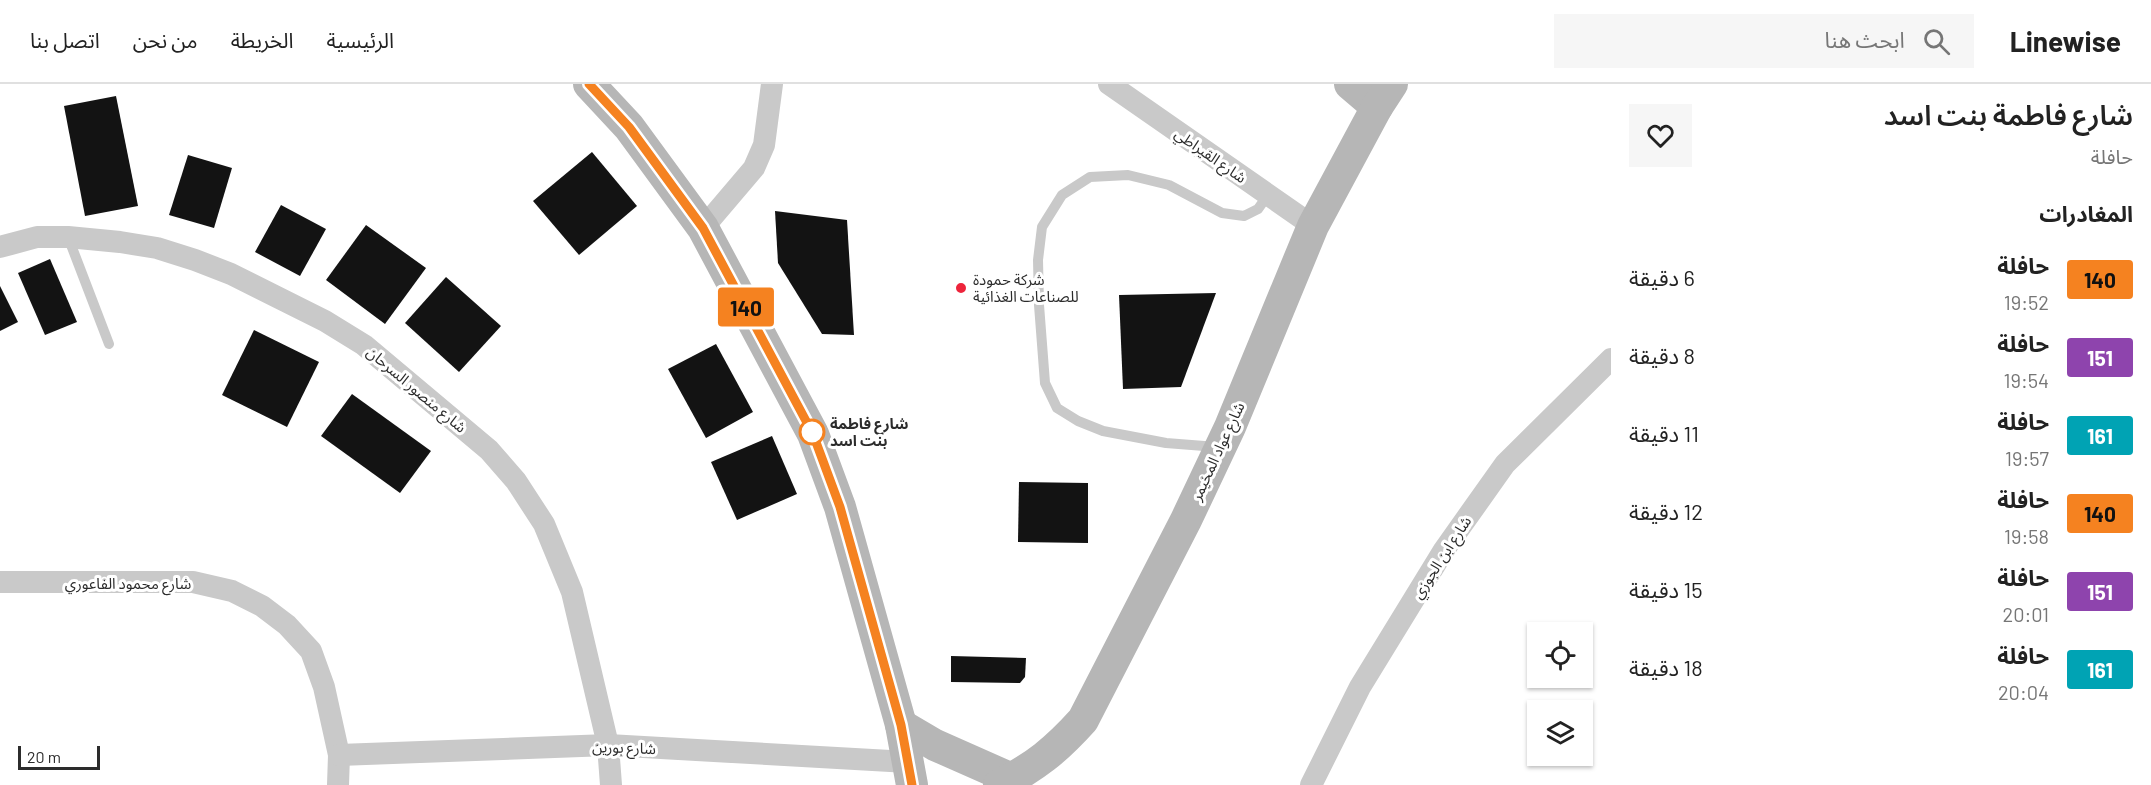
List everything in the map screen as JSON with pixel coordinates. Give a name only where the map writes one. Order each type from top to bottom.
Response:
[{"type":"street","points":[[589,84],[629,127],[703,228],[813,434],[840,507],[901,725],[910,773]]},
{"type":"street","points":[[703,228],[754,168],[764,145],[772,84]]},
{"type":"street","name":"شارع القيراطي","points":[[1109,84],[1313,226]]},
{"type":"street","points":[[1350,84],[1384,95]]},
{"type":"street","name":"شارع عواد المخيمر","points":[[1006,782],[1041,762],[1083,720],[1186,520],[1220,448],[1313,226],[1384,95]]},
{"type":"street","name":"شارع منصور السرحان","points":[[0,246],[37,237],[68,237],[120,242],[157,248],[231,274],[324,321],[364,345],[489,450],[516,481],[544,524],[572,591],[608,746],[611,785]]},
{"type":"street","name":"شارع ابن الجوزي","points":[[1311,785],[1360,687],[1464,521],[1505,464],[1611,359]]},
{"type":"street","name":"شارع محمود الفاعوري","points":[[0,582],[193,582],[232,591],[262,606],[287,625],[311,651],[324,687],[339,755],[338,785]]},
{"type":"street","points":[[901,725],[1006,782]]},
{"type":"street","name":"شارع بورين","points":[[339,755],[608,746],[910,773]]},
{"type":"lane","points":[[1220,448],[1166,442],[1103,431],[1078,421],[1058,408],[1045,383],[1038,283],[1042,227],[1062,195],[1090,177],[1128,175],[1169,185],[1222,213],[1244,216],[1258,209],[1268,195]]},
{"type":"lane","points":[[68,237],[109,345]]},
{"type":"building","points":[[116,96],[138,206],[85,216],[64,106]]},
{"type":"building","points":[[592,152],[637,206],[579,255],[533,201]]},
{"type":"building","points":[[188,155],[232,168],[214,228],[169,215]]},
{"type":"building","points":[[281,205],[326,229],[300,276],[255,252]]},
{"type":"building","points":[[775,211],[847,220],[854,335],[822,334],[778,263]]},
{"type":"building","points":[[366,225],[426,268],[385,324],[326,280]]},
{"type":"building","points":[[50,259],[77,322],[45,335],[18,273]]},
{"type":"building","points":[[446,277],[501,326],[459,372],[405,323]]},
{"type":"building","points":[[0,286],[18,322],[0,331]]},
{"type":"building","points":[[1216,293],[1181,387],[1123,389],[1119,295]]},
{"type":"building","points":[[254,330],[319,362],[287,427],[222,395]]},
{"type":"building","points":[[716,344],[753,412],[706,438],[668,369]]},
{"type":"building","points":[[352,394],[431,451],[400,493],[321,436]]},
{"type":"building","points":[[772,436],[797,494],[737,520],[711,462]]},
{"type":"building","points":[[1019,482],[1088,483],[1088,543],[1018,542]]},
{"type":"building","points":[[951,656],[1026,658],[1025,677],[1020,683],[951,682]]},
{"type":"bus line","name":"140","points":[[589,84],[629,127],[703,228],[813,434],[840,507],[901,725],[912,785]]},
{"type":"place","name":"شركة حمودة للصناعات الغذائية","points":[[961,288]]},
{"type":"place","name":"شارع فاطمة بنت اسد","points":[[812,432]]}]
